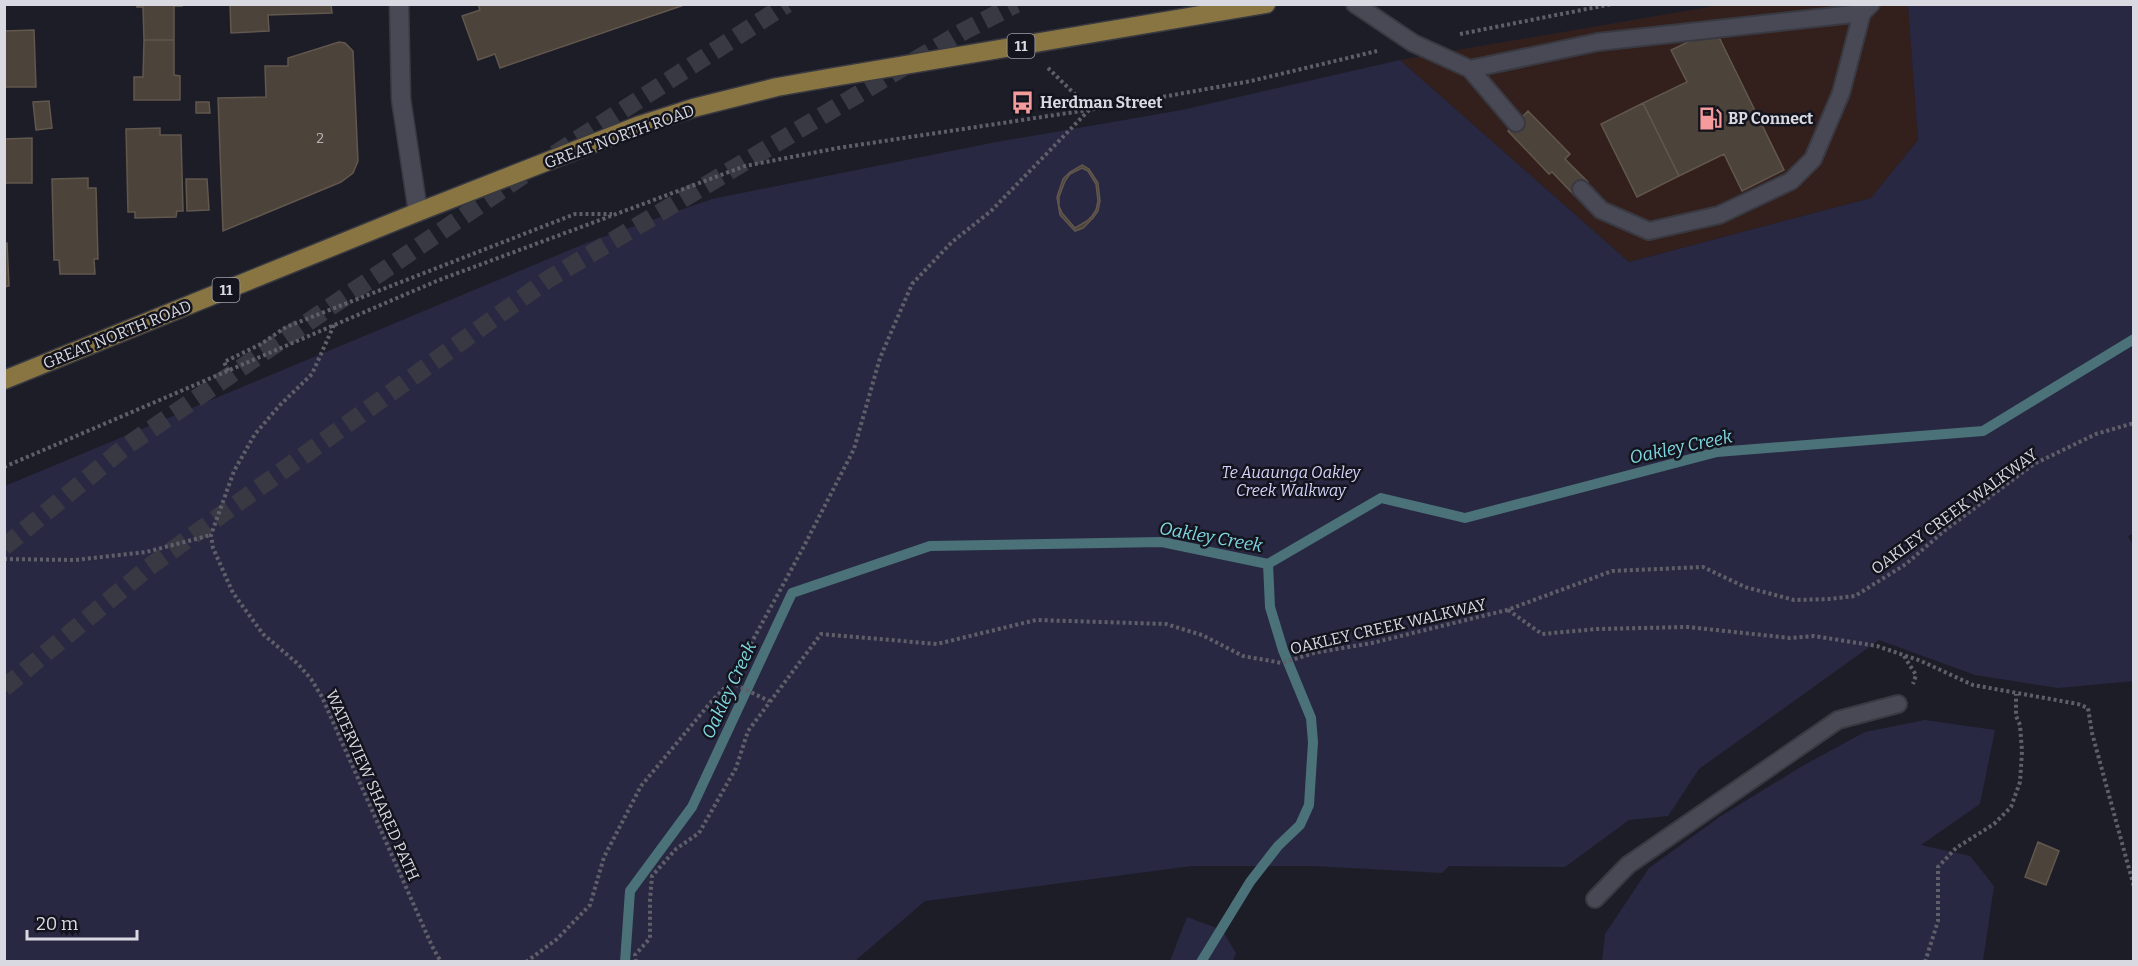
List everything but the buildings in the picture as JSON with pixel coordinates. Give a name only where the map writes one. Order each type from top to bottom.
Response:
[{"type":"main road","name":"GREAT NORTH ROAD","points":[[4,380],[418,212],[640,125],[693,108],[787,86],[1266,4]]},
{"type":"street","points":[[399,4],[401,99],[418,212]]},
{"type":"lane","points":[[1355,4],[1413,43],[1470,69],[1516,123]]},
{"type":"lane","points":[[1470,69],[1598,42],[1866,9],[1841,93],[1814,159],[1791,181],[1719,215],[1649,231],[1601,210],[1581,189]]},
{"type":"lane","points":[[1595,899],[1628,865],[1838,720],[1898,704]]},
{"type":"path","points":[[1459,34],[1609,5]]},
{"type":"path","points":[[4,467],[439,280],[745,166],[838,148],[1090,109],[1251,81],[1413,43]]},
{"type":"path","points":[[1026,46],[1090,109]]},
{"type":"path","points":[[526,962],[557,939],[590,905],[604,857],[641,786],[730,682],[854,449],[880,358],[912,284],[952,242],[991,211],[1090,109]]},
{"type":"path","points":[[228,371],[224,362],[261,344],[286,327],[575,214],[615,214]]},
{"type":"path","points":[[4,559],[87,559],[146,552],[211,535],[234,471],[255,434],[280,405],[312,374],[334,325]]},
{"type":"path","name":"OAKLEY CREEK WALKWAY","points":[[769,701],[821,634],[937,644],[1036,620],[1166,624],[1202,635],[1243,656],[1282,663],[1314,653],[1372,643],[1507,610],[1612,571],[1702,567],[1745,587],[1794,600],[1855,596],[1906,564],[1944,531],[2034,464],[2096,434],[2133,423]]},
{"type":"path","name":"WATERVIEW SHARED PATH","points":[[211,535],[213,548],[233,593],[263,634],[298,664],[322,697],[441,962]]},
{"type":"path","points":[[636,962],[635,955],[650,938],[652,876],[676,849],[699,834],[736,768],[748,731],[769,701],[730,682]]},
{"type":"path","points":[[1925,962],[1938,921],[1938,867],[1956,848],[1994,824],[2011,807],[2020,782],[2022,751],[2020,725],[2016,716],[2016,694]]},
{"type":"shaded area","points":[[1720,5],[1908,5],[1918,140],[1871,198],[1629,262],[1400,60]]},
{"type":"green space","name":"Te Auaunga Oakley Creek Walkway","points":[[1908,5],[2133,5],[2134,533],[2128,536],[2134,547],[2133,681],[2058,688],[1975,675],[1879,640],[1699,769],[1668,816],[1629,820],[1565,867],[1449,866],[1442,873],[1314,866],[1192,866],[925,901],[855,961],[5,962],[5,486],[589,242],[712,199],[991,143],[1182,110],[1400,60],[1629,262],[1871,198],[1918,140]]},
{"type":"green space","points":[[1925,720],[1995,730],[1980,804],[1921,845],[1970,856],[1994,886],[1983,961],[1602,961],[1605,934],[1649,868],[1721,816],[1804,765],[1865,732]]},
{"type":"green space","points":[[1187,917],[1222,930],[1236,953],[1233,961],[1170,961]]},
{"type":"waterway","name":"Oakley Creek","points":[[625,962],[630,891],[692,807],[792,593],[930,546],[1162,542],[1268,564],[1381,498],[1465,518],[1717,452],[1983,431],[2134,339]]},
{"type":"waterway","points":[[1201,962],[1250,882],[1278,846],[1300,825],[1309,805],[1313,742],[1311,718],[1283,650],[1270,607],[1268,564]]},
{"type":"tunnel","points":[[555,154],[787,4]]},
{"type":"tunnel","points":[[4,688],[149,567],[547,280],[964,31],[1016,4]]},
{"type":"tunnel","points":[[4,547],[125,447],[525,174]]},
{"type":"place","name":"Herdman Street","points":[[1022,102]]},
{"type":"place","name":"BP Connect","points":[[1710,118]]}]
